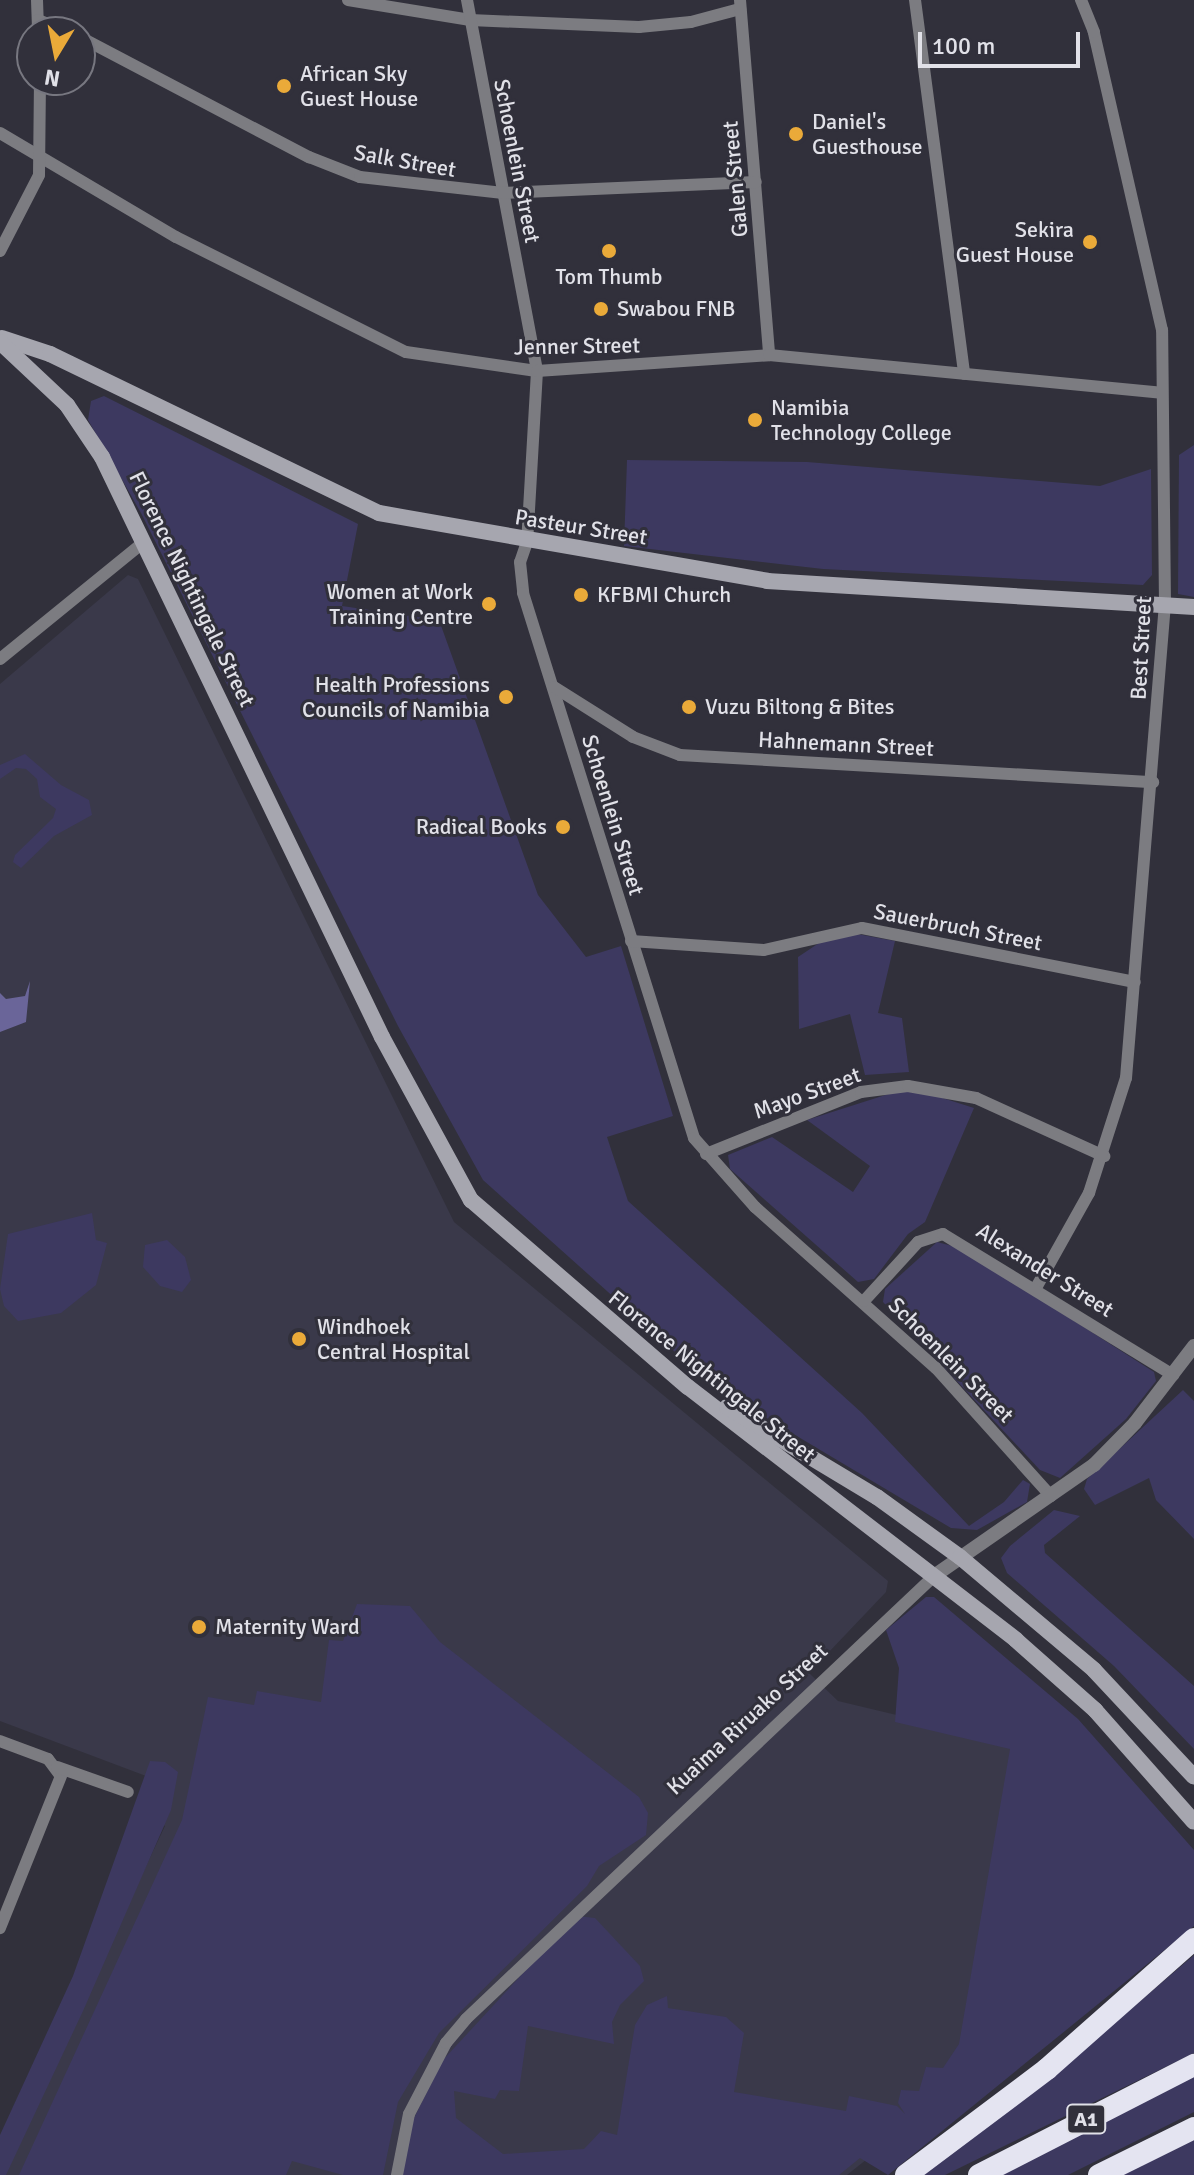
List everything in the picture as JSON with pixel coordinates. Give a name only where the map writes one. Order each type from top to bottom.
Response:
[{"type":"highway","points":[[906,2175],[1036,2077],[1194,1939]]},
{"type":"highway","name":"A1","points":[[979,2175],[1194,2065]]},
{"type":"highway","name":"A1","points":[[1099,2175],[1194,2128]]},
{"type":"main road","name":"Pasteur Street","points":[[0,340],[65,362],[364,508],[527,542],[767,581],[1194,607]]},
{"type":"main road","name":"Florence Nightingale Street","points":[[0,340],[47,384],[92,439],[310,880],[428,1129],[471,1200],[688,1387],[934,1576],[1095,1710],[1194,1822]]},
{"type":"main road","points":[[47,384],[49,366],[65,362]]},
{"type":"main road","name":"Florence Nightingale Street","points":[[310,880],[450,1155],[493,1214],[707,1394],[865,1489],[960,1557],[1094,1670],[1194,1777]]},
{"type":"street","points":[[348,0],[470,20],[639,27],[691,22],[740,5]]},
{"type":"street","name":"Schoenlein Street","points":[[467,0],[537,371],[527,542],[520,562],[523,593],[687,1119],[706,1154],[755,1207],[936,1368],[1051,1496]]},
{"type":"street","points":[[915,0],[964,374]]},
{"type":"street","name":"Best Street","points":[[1037,1286],[1072,1228],[1104,1156],[1126,1078],[1153,782],[1165,605],[1162,330],[1094,32],[1081,0]]},
{"type":"street","name":"Galen Street","points":[[740,5],[769,355]]},
{"type":"street","name":"Salk Street","points":[[96,45],[333,168],[412,187],[503,193],[756,182]]},
{"type":"street","points":[[0,251],[33,193],[42,158],[40,96]]},
{"type":"street","name":"Jenner Street","points":[[0,133],[176,237],[359,332],[406,352],[537,371],[769,355],[1161,393]]},
{"type":"street","points":[[2,652],[144,542]]},
{"type":"street","name":"Hahnemann Street","points":[[554,687],[633,737],[680,755],[1153,782]]},
{"type":"street","name":"Sauerbruch Street","points":[[631,941],[764,950],[862,928],[1135,982]]},
{"type":"street","name":"Mayo Street","points":[[706,1154],[861,1092],[908,1086],[976,1098],[1104,1156]]},
{"type":"street","name":"Alexander Street","points":[[864,1301],[918,1242],[943,1234],[1037,1286],[1173,1375]]},
{"type":"street","name":"Kuaima Riruako Street","points":[[397,2175],[409,2114],[446,2043],[466,2019],[934,1576],[1051,1496],[1113,1448],[1194,1346]]},
{"type":"street","points":[[0,1741],[57,1767],[128,1792]]},
{"type":"street","points":[[0,1928],[3,1913],[60,1787],[57,1767]]},
{"type":"shaded area","points":[[104,396],[358,524],[342,606],[439,620],[538,895],[586,957],[621,946],[673,1116],[607,1137],[628,1201],[862,1413],[969,1526],[1004,1502],[1023,1480],[1030,1484],[1027,1502],[977,1530],[951,1528],[713,1386],[483,1180],[398,1026],[141,513],[88,420],[91,401]]},
{"type":"shaded area","points":[[1194,445],[1194,597],[1178,594],[1179,455]]},
{"type":"shaded area","points":[[627,460],[807,462],[1100,486],[1151,469],[1152,575],[1143,585],[823,569],[624,546]]},
{"type":"shaded area","name":"Windhoek Central Hospital","points":[[128,575],[138,579],[454,1222],[888,1581],[886,1592],[809,1673],[838,1701],[1018,1744],[1050,2013],[847,2175],[0,2175],[165,1826],[135,1815],[146,1776],[0,1721],[0,684]]},
{"type":"shaded area","points":[[25,754],[61,785],[89,800],[92,815],[54,836],[21,868],[13,862],[15,855],[53,818],[56,809],[40,797],[37,779],[26,769],[16,768],[0,779],[0,765]]},
{"type":"shaded area","points":[[857,934],[895,941],[878,1013],[902,1018],[909,1072],[865,1075],[850,1014],[799,1029],[798,957],[819,943]]},
{"type":"shaded area","points":[[30,981],[26,1022],[0,1032],[0,993],[6,999],[25,996]]},
{"type":"shaded area","points":[[898,1091],[930,1094],[974,1108],[925,1222],[908,1234],[874,1279],[858,1282],[730,1169],[728,1155],[772,1137],[853,1192],[870,1166],[807,1120]]},
{"type":"shaded area","points":[[92,1213],[96,1240],[107,1243],[96,1285],[61,1313],[18,1321],[4,1306],[0,1289],[8,1234]]},
{"type":"shaded area","points":[[167,1240],[185,1257],[191,1280],[182,1292],[160,1286],[143,1267],[145,1245]]},
{"type":"shaded area","points":[[937,1242],[960,1248],[1154,1372],[1156,1381],[1126,1419],[1060,1478],[1040,1470],[883,1302],[885,1289]]},
{"type":"shaded area","points":[[1183,1390],[1194,1401],[1194,1539],[1156,1500],[1149,1478],[1095,1505],[1084,1489],[1087,1479]]},
{"type":"shaded area","points":[[1054,1510],[1080,1516],[1044,1545],[1045,1553],[1194,1686],[1194,1749],[1114,1666],[1007,1573],[1001,1558],[1010,1546]]},
{"type":"shaded area","points":[[926,1597],[934,1597],[1078,1719],[1194,1850],[1194,1926],[888,2175],[860,2158],[839,2175],[402,2175],[411,2124],[443,2060],[576,1916],[595,1918],[640,1966],[644,1981],[620,2005],[612,2022],[614,2044],[528,2026],[519,2091],[500,2090],[495,2099],[454,2091],[456,2118],[503,2154],[584,2149],[601,2131],[617,2135],[635,2025],[647,2005],[667,1996],[668,2008],[726,2017],[744,2033],[734,2092],[846,2111],[849,2096],[897,2106],[905,2114],[898,2103],[901,2090],[919,2091],[926,2067],[943,2068],[959,2044],[1010,1749],[895,1722],[899,1668],[886,1630]]},
{"type":"shaded area","points":[[357,1604],[410,1606],[440,1642],[639,1797],[648,1813],[646,1835],[599,1866],[587,1886],[439,2033],[398,2102],[383,2175],[343,2175],[292,2161],[286,2175],[19,2175],[182,1820],[208,1697],[254,1705],[257,1691],[321,1702],[329,1640],[343,1641]]},
{"type":"shaded area","points":[[150,1761],[165,1762],[178,1772],[171,1810],[83,2011],[6,2175],[0,2175],[0,2135],[73,1976]]},
{"type":"shaded area","points":[[1194,1955],[1194,2053],[945,2175],[918,2175],[1069,2062]]},
{"type":"shaded area","points":[[1194,2076],[1194,2112],[1068,2175],[990,2175]]},
{"type":"shaded area","points":[[1194,2140],[1194,2175],[1122,2175]]},
{"type":"place","name":"African Sky Guest House","points":[[284,86]]},
{"type":"place","name":"Daniel's Guesthouse","points":[[796,134]]},
{"type":"place","name":"Sekira Guest House","points":[[1090,242]]},
{"type":"place","name":"Tom Thumb","points":[[609,251]]},
{"type":"place","name":"Swabou FNB","points":[[601,309]]},
{"type":"place","name":"Namibia Technology College","points":[[755,420]]},
{"type":"place","name":"KFBMI Church","points":[[581,595]]},
{"type":"place","name":"Women at Work Training Centre","points":[[489,604]]},
{"type":"place","name":"Health Professions Councils of Namibia","points":[[506,697]]},
{"type":"place","name":"Vuzu Biltong & Bites","points":[[689,707]]},
{"type":"place","name":"Radical Books","points":[[563,827]]},
{"type":"place","name":"Windhoek Central Hospital","points":[[299,1339]]},
{"type":"place","name":"Maternity Ward","points":[[199,1627]]}]
